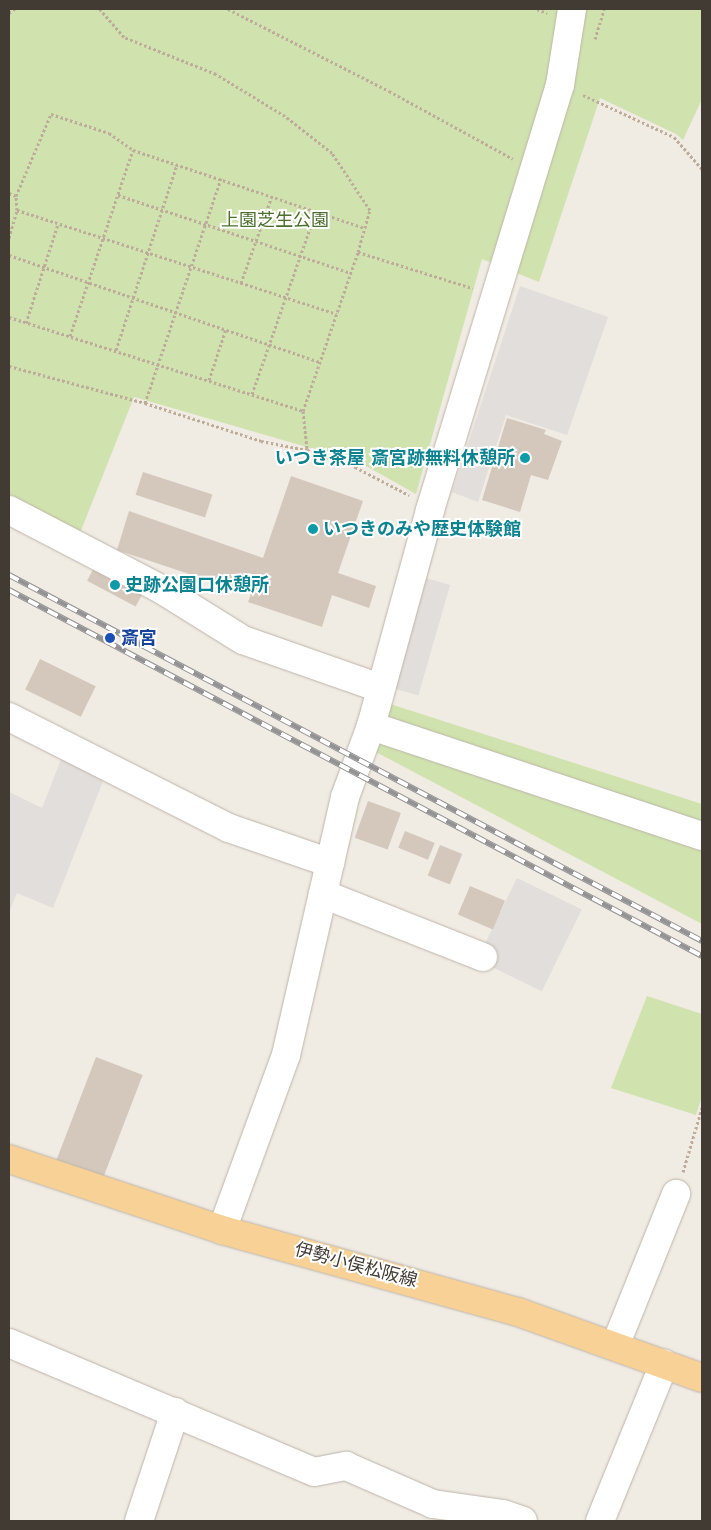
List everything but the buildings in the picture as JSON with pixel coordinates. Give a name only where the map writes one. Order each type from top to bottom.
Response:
[{"type":"main road","name":"伊勢小俣松阪線","points":[[9,1159],[222,1230],[418,1282],[615,1346],[702,1378]]},
{"type":"street","points":[[222,1230],[286,1055],[345,797],[371,726],[430,510],[494,295],[560,84],[572,9]]},
{"type":"street","points":[[9,510],[161,589],[243,640],[380,688]]},
{"type":"street","points":[[9,717],[229,828],[330,863]]},
{"type":"street","points":[[371,726],[702,836]]},
{"type":"street","points":[[323,894],[483,957]]},
{"type":"street","points":[[615,1346],[676,1194]]},
{"type":"street","points":[[9,1343],[314,1472],[346,1466],[433,1504],[503,1514],[523,1521]]},
{"type":"street","points":[[600,1521],[664,1364]]},
{"type":"street","points":[[139,1521],[175,1412]]},
{"type":"path","points":[[9,13],[14,9]]},
{"type":"path","points":[[100,9],[124,37],[216,74],[285,116],[332,153],[370,210],[358,252],[303,411],[307,450]]},
{"type":"path","points":[[228,9],[389,91],[533,170]]},
{"type":"path","points":[[560,84],[674,137],[702,169]]},
{"type":"path","points":[[9,238],[17,210],[16,196],[51,114],[109,133],[134,150],[365,228]]},
{"type":"path","points":[[70,336],[134,150]]},
{"type":"path","points":[[116,350],[177,165]]},
{"type":"path","points":[[145,403],[221,179]]},
{"type":"path","points":[[9,193],[16,196]]},
{"type":"path","points":[[118,195],[351,273]]},
{"type":"path","points":[[241,283],[272,196]]},
{"type":"path","points":[[17,210],[337,314]]},
{"type":"path","points":[[252,394],[316,211]]},
{"type":"path","points":[[26,323],[58,224]]},
{"type":"path","points":[[358,252],[494,295]]},
{"type":"path","points":[[9,255],[320,362]]},
{"type":"path","points":[[9,317],[303,411]]},
{"type":"path","points":[[209,380],[226,329]]},
{"type":"path","points":[[9,366],[145,403],[261,441],[307,450],[355,467],[430,510]]},
{"type":"path","points":[[676,1194],[702,1108]]},
{"type":"green space","name":"上園芝生公園","points":[[9,9],[702,9],[702,99],[683,140],[676,134],[600,98],[539,282],[482,259],[416,494],[359,462],[134,397],[78,538],[9,502]]},
{"type":"green space","points":[[384,702],[702,804],[702,924],[372,750]]},
{"type":"green space","points":[[647,996],[702,1014],[702,1096],[696,1115],[611,1088]]},
{"type":"shaded area","points":[[520,286],[608,317],[567,435],[506,415],[478,502],[452,492]]},
{"type":"shaded area","points":[[426,578],[450,585],[418,695],[394,689]]},
{"type":"shaded area","points":[[64,752],[107,771],[53,908],[17,893],[9,912],[9,792],[42,808]]},
{"type":"shaded area","points":[[517,878],[582,910],[542,991],[477,960]]},
{"type":"railway","points":[[9,575],[702,941]]},
{"type":"railway","points":[[9,590],[702,956]]},
{"type":"place","name":"いつき茶屋 斎宮跡無料休憩所","points":[[525,458]]},
{"type":"place","name":"いつきのみや歴史体験館","points":[[313,529]]},
{"type":"place","name":"史跡公園口休憩所","points":[[115,585]]},
{"type":"place","name":"斎宮","points":[[110,638]]}]
